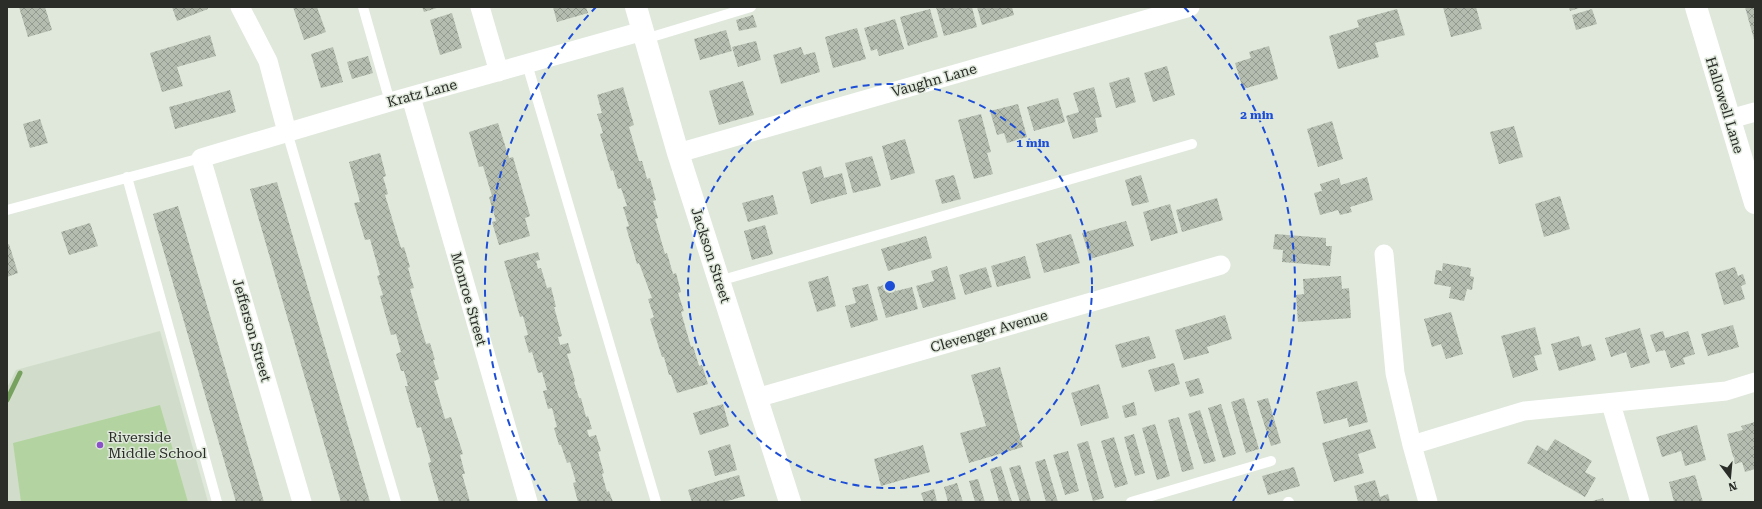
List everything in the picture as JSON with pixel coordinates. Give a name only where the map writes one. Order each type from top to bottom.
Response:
[{"type":"street","points":[[240,7],[268,61],[287,132]]},
{"type":"street","points":[[480,7],[499,72]]},
{"type":"street","name":"Jackson Street","points":[[636,7],[678,153],[790,502]]},
{"type":"street","name":"Hallowell Lane","points":[[1696,7],[1755,203]]},
{"type":"street","name":"Vaughn Lane","points":[[678,153],[1178,9]]},
{"type":"street","name":"Kratz Lane","points":[[201,158],[390,102],[527,64],[644,35]]},
{"type":"street","name":"Monroe Street","points":[[410,97],[528,502]]},
{"type":"street","points":[[1730,119],[1755,112]]},
{"type":"street","name":"Jefferson Street","points":[[201,158],[302,502]]},
{"type":"street","points":[[1384,254],[1394,373],[1428,502]]},
{"type":"street","name":"Clevenger Avenue","points":[[756,398],[1221,265]]},
{"type":"street","points":[[1412,445],[1524,411],[1611,404],[1726,391],[1755,382]]},
{"type":"street","points":[[1611,404],[1640,502]]},
{"type":"lane","points":[[363,7],[390,102]]},
{"type":"lane","points":[[644,35],[751,7]]},
{"type":"lane","points":[[527,64],[656,502]]},
{"type":"lane","points":[[287,132],[396,502]]},
{"type":"lane","points":[[719,281],[1192,144]]},
{"type":"lane","points":[[7,210],[201,158]]},
{"type":"lane","points":[[127,177],[217,502]]},
{"type":"lane","points":[[1132,502],[1271,462]]},
{"type":"shaded area","name":"Riverside Middle School","points":[[160,331],[208,502],[7,502],[7,388],[16,370]]},
{"type":"green space","points":[[160,405],[188,502],[21,502],[13,443]]},
{"type":"building","points":[[19,7],[45,7],[52,30],[28,37]]},
{"type":"building","points":[[172,7],[207,7],[208,9],[177,21]]},
{"type":"building","points":[[293,7],[317,7],[326,32],[304,40]]},
{"type":"building","points":[[422,7],[440,7],[424,12]]},
{"type":"building","points":[[553,7],[586,7],[588,13],[557,22]]},
{"type":"building","points":[[936,7],[972,7],[977,27],[944,36]]},
{"type":"building","points":[[977,7],[1012,7],[1014,15],[982,25]]},
{"type":"building","points":[[1443,7],[1476,7],[1482,29],[1451,37]]},
{"type":"building","points":[[1569,7],[1582,7],[1570,11]]},
{"type":"building","points":[[1745,7],[1755,7],[1755,43]]},
{"type":"building","points":[[930,9],[938,37],[908,46],[900,17]]},
{"type":"building","points":[[1397,9],[1405,35],[1375,43],[1379,57],[1338,69],[1329,36],[1359,27],[1357,20]]},
{"type":"building","points":[[1592,9],[1597,24],[1576,30],[1572,15]]},
{"type":"building","points":[[452,13],[462,48],[440,55],[430,20]]},
{"type":"building","points":[[753,15],[757,27],[739,31],[736,20]]},
{"type":"building","points":[[895,19],[904,49],[879,56],[877,49],[871,51],[864,28]]},
{"type":"building","points":[[857,28],[866,59],[833,68],[825,37]]},
{"type":"building","points":[[726,30],[732,51],[700,60],[694,39]]},
{"type":"building","points":[[210,35],[216,56],[177,67],[183,86],[162,92],[150,53]]},
{"type":"building","points":[[756,41],[761,60],[738,67],[732,47]]},
{"type":"building","points":[[1269,46],[1278,79],[1243,89],[1235,63],[1251,58],[1249,52]]},
{"type":"building","points":[[333,47],[343,82],[321,88],[311,54]]},
{"type":"building","points":[[801,47],[804,55],[815,52],[820,72],[781,84],[773,55]]},
{"type":"building","points":[[368,56],[373,73],[352,79],[347,62]]},
{"type":"building","points":[[1167,66],[1175,95],[1153,102],[1144,73]]},
{"type":"building","points":[[1129,77],[1136,102],[1116,108],[1109,83]]},
{"type":"building","points":[[743,81],[754,115],[719,125],[709,91]]},
{"type":"building","points":[[623,87],[634,125],[629,127],[639,161],[642,161],[647,179],[650,178],[656,200],[653,201],[658,218],[655,219],[665,254],[667,253],[673,274],[676,273],[681,292],[678,293],[684,311],[681,312],[691,347],[693,346],[699,366],[702,365],[708,384],[677,393],[671,375],[669,375],[664,357],[662,357],[650,319],[654,317],[648,299],[652,298],[639,263],[637,264],[626,227],[629,226],[623,207],[627,206],[621,188],[618,189],[613,170],[611,171],[600,134],[603,133],[597,114],[602,113],[597,95]]},
{"type":"building","points":[[1094,87],[1102,117],[1095,118],[1098,132],[1073,139],[1066,116],[1079,112],[1073,93]]},
{"type":"building","points":[[230,90],[236,112],[175,129],[169,107]]},
{"type":"building","points":[[1058,98],[1065,122],[1034,131],[1027,107]]},
{"type":"building","points":[[1018,104],[1027,137],[1007,143],[1004,133],[997,135],[990,111]]},
{"type":"building","points":[[981,114],[991,152],[987,153],[993,174],[974,179],[958,120]]},
{"type":"building","points":[[40,119],[48,143],[30,148],[23,124]]},
{"type":"building","points":[[1332,121],[1343,159],[1318,167],[1307,129]]},
{"type":"building","points":[[498,123],[509,158],[513,157],[530,216],[525,218],[530,236],[499,245],[492,222],[496,221],[489,197],[492,196],[483,166],[479,167],[469,132]]},
{"type":"building","points":[[1514,126],[1523,157],[1499,164],[1490,132]]},
{"type":"building","points":[[905,139],[915,173],[891,180],[882,146]]},
{"type":"building","points":[[380,153],[386,176],[383,177],[388,194],[385,195],[401,248],[404,247],[410,267],[408,268],[414,288],[410,289],[426,344],[430,343],[435,360],[433,360],[439,379],[434,381],[445,419],[451,417],[463,454],[460,455],[465,474],[462,474],[470,502],[439,502],[428,463],[431,462],[421,427],[417,428],[405,386],[408,386],[404,371],[401,371],[396,354],[401,352],[396,334],[391,335],[380,296],[383,295],[377,276],[380,275],[370,239],[365,240],[354,203],[360,202],[349,162]]},
{"type":"building","points":[[872,156],[881,186],[853,193],[845,163]]},
{"type":"building","points":[[821,166],[824,178],[842,173],[847,194],[811,204],[802,172]]},
{"type":"building","points":[[954,175],[961,199],[942,204],[935,180]]},
{"type":"building","points":[[1141,175],[1149,202],[1132,206],[1125,180]]},
{"type":"building","points":[[1367,177],[1373,200],[1350,207],[1352,212],[1340,215],[1338,210],[1320,215],[1314,193],[1322,191],[1320,184],[1339,178],[1341,185]]},
{"type":"building","points":[[277,182],[370,502],[341,502],[250,189]]},
{"type":"building","points":[[773,195],[778,214],[748,222],[742,203]]},
{"type":"building","points":[[1560,196],[1570,229],[1544,237],[1535,204]]},
{"type":"building","points":[[1217,198],[1223,220],[1182,232],[1176,210]]},
{"type":"building","points":[[1170,204],[1178,233],[1151,241],[1143,212]]},
{"type":"building","points":[[178,206],[264,502],[236,502],[153,214]]},
{"type":"building","points":[[1126,221],[1134,246],[1090,259],[1082,233]]},
{"type":"building","points":[[90,223],[98,246],[69,255],[61,232]]},
{"type":"building","points":[[765,225],[773,254],[752,260],[744,231]]},
{"type":"building","points":[[1071,234],[1080,263],[1044,273],[1036,244]]},
{"type":"building","points":[[1275,234],[1326,238],[1326,246],[1332,246],[1330,266],[1282,262],[1283,250],[1273,249]]},
{"type":"building","points":[[926,236],[932,258],[888,271],[881,249]]},
{"type":"building","points":[[9,244],[18,273],[7,277],[7,245]]},
{"type":"building","points":[[538,252],[540,260],[536,261],[538,269],[541,268],[547,288],[551,287],[556,307],[554,307],[562,336],[558,337],[560,345],[568,343],[571,353],[567,354],[575,381],[574,382],[579,398],[581,398],[586,417],[588,416],[592,429],[587,430],[589,437],[596,435],[601,451],[598,452],[604,473],[602,474],[607,492],[609,491],[613,502],[578,502],[573,483],[576,482],[570,462],[567,463],[561,445],[559,445],[554,428],[557,427],[552,408],[548,409],[543,391],[547,390],[542,372],[538,373],[532,352],[529,353],[524,336],[528,335],[523,316],[520,317],[504,261]]},
{"type":"building","points":[[1025,256],[1031,278],[997,287],[991,266]]},
{"type":"building","points":[[1443,263],[1471,268],[1470,276],[1474,277],[1472,290],[1467,289],[1464,301],[1449,298],[1451,287],[1434,284],[1436,270],[1442,271]]},
{"type":"building","points":[[947,266],[956,299],[923,308],[916,286],[934,281],[931,271]]},
{"type":"building","points":[[986,267],[992,287],[965,295],[959,275]]},
{"type":"building","points":[[1735,267],[1738,276],[1743,274],[1746,284],[1741,286],[1745,299],[1724,305],[1715,273]]},
{"type":"building","points":[[828,276],[836,306],[817,312],[808,282]]},
{"type":"building","points":[[1341,276],[1342,289],[1349,288],[1351,318],[1298,322],[1296,295],[1304,294],[1303,279]]},
{"type":"building","points":[[894,282],[896,291],[912,287],[918,309],[886,318],[877,287]]},
{"type":"building","points":[[868,284],[878,320],[851,328],[845,306],[856,303],[852,288]]},
{"type":"building","points":[[1451,312],[1463,354],[1446,359],[1441,344],[1432,347],[1424,319]]},
{"type":"building","points":[[1225,315],[1232,339],[1207,347],[1209,353],[1184,360],[1175,330]]},
{"type":"building","points":[[1733,325],[1739,347],[1708,356],[1701,334]]},
{"type":"building","points":[[1535,327],[1542,354],[1534,356],[1538,370],[1513,378],[1501,336]]},
{"type":"building","points":[[1640,328],[1650,363],[1631,368],[1626,352],[1611,357],[1605,338]]},
{"type":"building","points":[[1663,331],[1665,338],[1688,331],[1695,354],[1683,358],[1685,364],[1671,368],[1665,350],[1656,352],[1650,335]]},
{"type":"building","points":[[1149,336],[1156,358],[1122,368],[1115,345]]},
{"type":"building","points":[[1579,336],[1582,347],[1591,344],[1596,360],[1559,371],[1551,344]]},
{"type":"building","points":[[1174,363],[1180,384],[1155,392],[1148,370]]},
{"type":"building","points":[[1000,367],[1023,447],[969,463],[960,433],[986,426],[971,375]]},
{"type":"building","points":[[1199,378],[1204,393],[1190,397],[1185,382]]},
{"type":"building","points":[[1357,381],[1368,422],[1349,427],[1347,418],[1324,424],[1316,392]]},
{"type":"building","points":[[1099,384],[1109,418],[1081,426],[1071,393]]},
{"type":"building","points":[[1244,398],[1259,449],[1246,453],[1231,402]]},
{"type":"building","points":[[1268,398],[1281,443],[1271,446],[1257,401]]},
{"type":"building","points":[[1134,402],[1137,415],[1125,418],[1122,406]]},
{"type":"building","points":[[723,404],[729,426],[700,435],[693,413]]},
{"type":"building","points":[[1221,404],[1236,454],[1223,458],[1208,408]]},
{"type":"building","points":[[1200,410],[1216,461],[1204,464],[1188,414]]},
{"type":"building","points":[[1179,417],[1194,469],[1182,472],[1168,420]]},
{"type":"building","points":[[1755,422],[1755,469],[1745,472],[1742,462],[1735,464],[1727,434],[1743,430],[1741,426]]},
{"type":"building","points":[[1155,424],[1170,476],[1157,480],[1142,428]]},
{"type":"building","points":[[1697,425],[1706,460],[1685,466],[1681,451],[1662,457],[1656,437]]},
{"type":"building","points":[[1370,429],[1376,448],[1358,454],[1364,473],[1334,482],[1322,443]]},
{"type":"building","points":[[1134,434],[1145,473],[1135,476],[1124,437]]},
{"type":"building","points":[[1114,437],[1128,484],[1115,488],[1101,441]]},
{"type":"building","points":[[1555,439],[1592,461],[1585,472],[1596,478],[1585,497],[1527,463],[1537,445],[1547,451]]},
{"type":"building","points":[[1088,441],[1104,498],[1093,501],[1077,444]]},
{"type":"building","points":[[730,444],[737,470],[715,476],[708,451]]},
{"type":"building","points":[[923,445],[930,472],[881,486],[874,459]]},
{"type":"building","points":[[1068,451],[1079,491],[1065,495],[1053,455]]},
{"type":"building","points":[[1045,459],[1058,502],[1046,502],[1035,462]]},
{"type":"building","points":[[1020,465],[1031,501],[1028,502],[1020,502],[1009,468]]},
{"type":"building","points":[[1001,466],[1012,502],[999,502],[990,469]]},
{"type":"building","points":[[1294,467],[1300,486],[1268,495],[1262,476]]},
{"type":"building","points":[[739,475],[745,496],[724,502],[692,502],[688,490]]},
{"type":"building","points":[[1695,475],[1703,502],[1674,502],[1669,482]]},
{"type":"building","points":[[978,479],[985,502],[975,502],[969,481]]},
{"type":"building","points":[[1375,480],[1380,497],[1388,494],[1390,502],[1358,502],[1354,486]]},
{"type":"building","points":[[957,483],[963,502],[948,502],[944,487]]},
{"type":"building","points":[[934,489],[937,502],[924,502],[921,493]]},
{"type":"building","points":[[1603,498],[1604,502],[1589,502]]},
{"type":"waterway","points":[[7,400],[20,373]]},
{"type":"place","name":"Riverside Middle School","points":[[100,445]]}]
